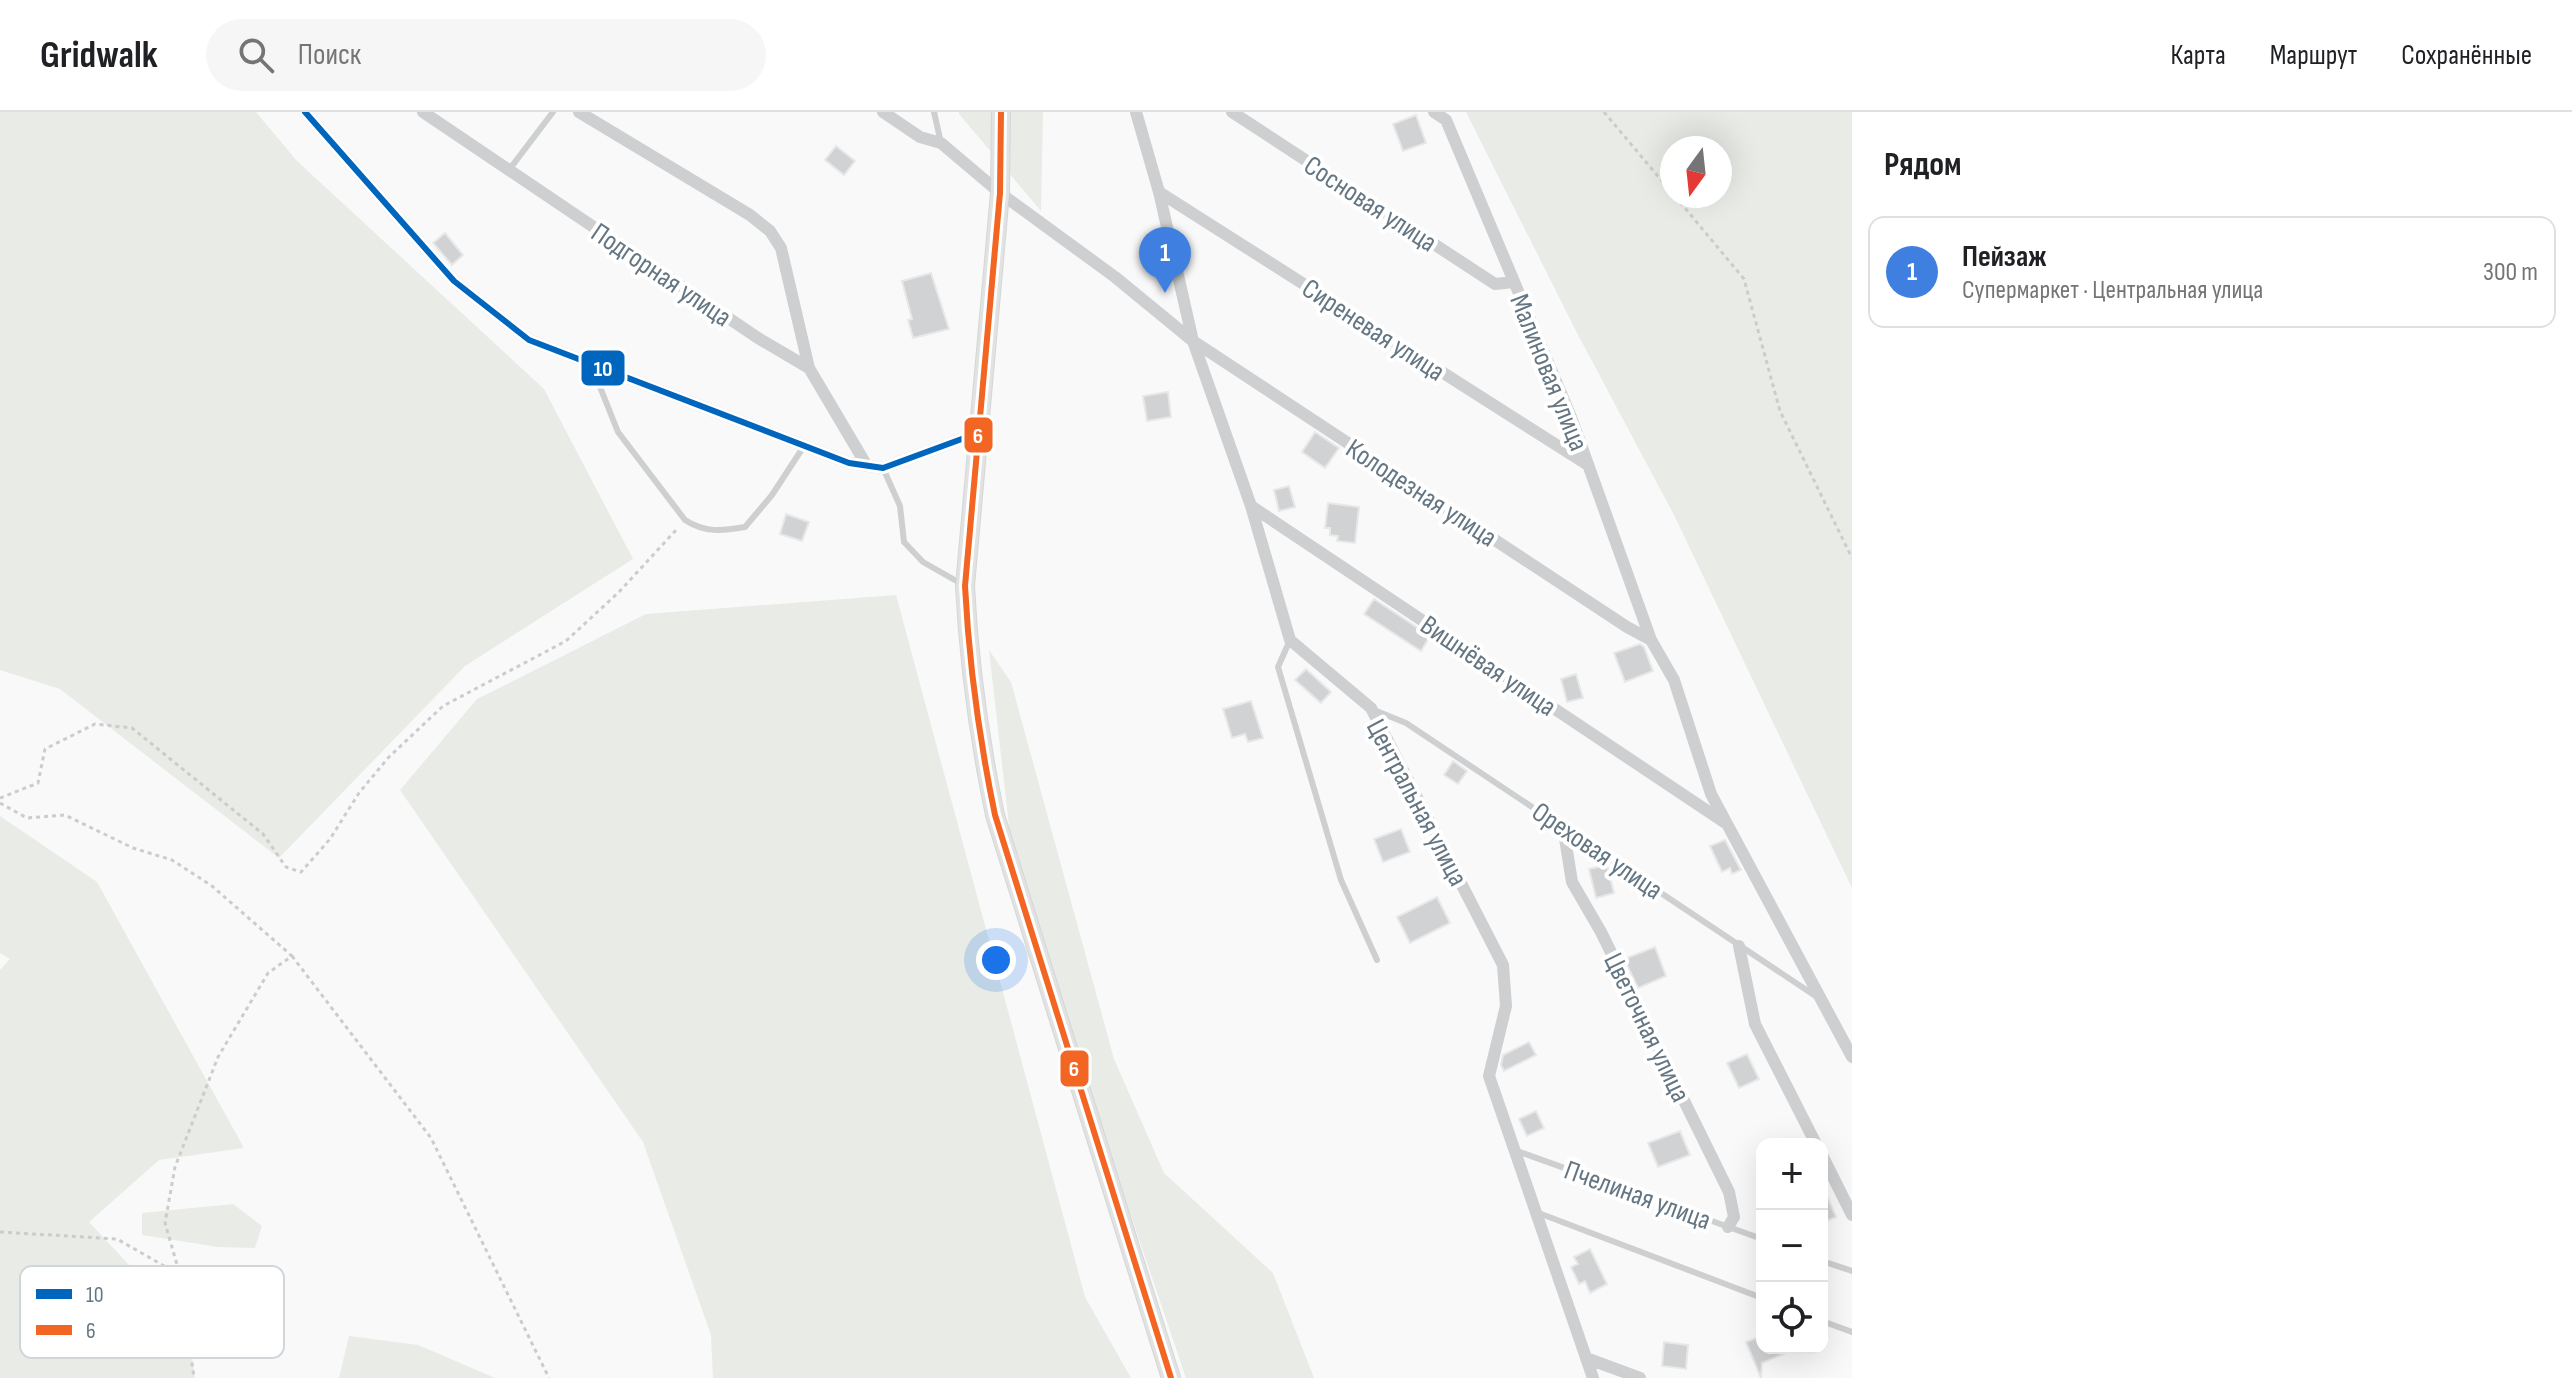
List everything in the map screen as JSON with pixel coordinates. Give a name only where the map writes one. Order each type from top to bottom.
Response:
[{"type":"main road","points":[[1001,112],[1000,193],[965,586],[978,729],[995,815],[1171,1378]]},
{"type":"street","points":[[305,112],[454,281],[529,340],[849,463],[883,468],[978,433]]},
{"type":"street","name":"Подгорная улица","points":[[423,112],[758,338],[809,368],[867,466]]},
{"type":"street","points":[[579,112],[750,215],[770,231],[781,248],[809,368]]},
{"type":"street","name":"Колодезная улица","points":[[883,112],[920,137],[941,143],[1000,193],[1115,277],[1193,341],[1651,640]]},
{"type":"street","points":[[1136,112],[1159,192],[1193,341],[1251,506],[1290,640]]},
{"type":"street","name":"Сосновая улица","points":[[1232,112],[1495,284],[1514,282]]},
{"type":"street","name":"Малиновая улица","points":[[1434,112],[1446,120],[1514,282],[1588,466],[1651,640],[1674,680],[1711,794],[1852,1057]]},
{"type":"street","name":"Сиреневая улица","points":[[1159,192],[1588,466]]},
{"type":"street","name":"Вишнёвая улица","points":[[1251,506],[1727,824]]},
{"type":"street","name":"Центральная улица","points":[[1290,640],[1371,708],[1503,965],[1506,1006],[1489,1076],[1593,1378]]},
{"type":"street","name":"Цветочная улица","points":[[1563,826],[1572,882],[1601,932],[1729,1192],[1734,1217],[1728,1227]]},
{"type":"street","points":[[1739,946],[1755,1024],[1813,1138]]},
{"type":"street","points":[[1828,1167],[1852,1215]]},
{"type":"street","points":[[1586,1358],[1640,1378]]},
{"type":"lane","points":[[509,170],[553,112]]},
{"type":"lane","points":[[934,112],[941,143]]},
{"type":"lane","points":[[591,364],[618,432],[685,520],[701,530],[745,527],[772,495],[804,446]]},
{"type":"lane","points":[[883,468],[900,506],[904,542],[923,562],[965,586]]},
{"type":"lane","points":[[1290,640],[1278,667],[1341,880],[1377,960]]},
{"type":"lane","name":"Ореховая улица","points":[[1371,708],[1406,723],[1821,999]]},
{"type":"lane","name":"Пчелиная улица","points":[[1514,1150],[1756,1237]]},
{"type":"lane","name":"Пчелиная улица","points":[[1536,1212],[1756,1296]]},
{"type":"lane","points":[[1828,1263],[1852,1271]]},
{"type":"lane","points":[[1828,1323],[1852,1332]]},
{"type":"path","points":[[1604,112],[1660,179]]},
{"type":"path","points":[[1685,208],[1744,279],[1780,411],[1852,558]]},
{"type":"path","points":[[0,800],[38,783],[45,749],[95,724],[132,728],[263,834],[286,867],[301,872],[330,839],[359,793],[388,758],[443,706],[566,641],[619,592],[685,520]]},
{"type":"path","points":[[0,800],[27,818],[65,815],[133,848],[172,860],[212,886],[292,956],[431,1138],[549,1378]]},
{"type":"path","points":[[177,1266],[165,1223],[175,1167],[218,1057],[268,973],[292,956]]},
{"type":"path","points":[[0,1232],[117,1239],[164,1266]]},
{"type":"path","points":[[191,1358],[194,1378]]},
{"type":"shaded area","points":[[0,112],[256,112],[297,161],[544,389],[633,559],[465,666],[279,858],[60,689],[0,670]]},
{"type":"shaded area","points":[[1043,112],[1041,211],[959,114]]},
{"type":"shaded area","points":[[1466,112],[1852,112],[1852,888],[1674,515],[1576,331]]},
{"type":"shaded area","points":[[896,595],[1085,1297],[1131,1378],[713,1378],[711,1335],[643,1142],[400,790],[477,699],[646,614]]},
{"type":"shaded area","points":[[989,650],[1011,682],[1114,1059],[1164,1173],[1273,1273],[1314,1378],[1186,1378],[1095,1109],[1010,834]]},
{"type":"shaded area","points":[[0,816],[97,882],[244,1148],[159,1160],[89,1222],[130,1266],[20,1266],[20,1358],[192,1358],[195,1378],[0,1378],[0,970],[10,959],[0,953]]},
{"type":"shaded area","points":[[233,1204],[262,1226],[255,1248],[218,1247],[142,1235],[142,1213]]},
{"type":"shaded area","points":[[349,1336],[418,1345],[495,1378],[339,1378]]},
{"type":"building","points":[[1416,115],[1426,143],[1403,151],[1393,124]]},
{"type":"building","points":[[836,146],[855,161],[844,175],[825,160]]},
{"type":"building","points":[[445,233],[463,255],[452,265],[433,243]]},
{"type":"building","points":[[931,273],[949,329],[913,338],[908,320],[912,319],[902,281]]},
{"type":"building","points":[[1168,392],[1171,417],[1147,421],[1143,396]]},
{"type":"building","points":[[1315,432],[1339,448],[1325,468],[1302,452]]},
{"type":"building","points":[[1289,486],[1295,507],[1279,511],[1274,490]]},
{"type":"building","points":[[1328,503],[1359,507],[1355,543],[1337,541],[1338,536],[1330,535],[1330,528],[1325,528]]},
{"type":"building","points":[[786,514],[809,522],[802,541],[780,534]]},
{"type":"building","points":[[1374,599],[1430,636],[1421,651],[1364,614]]},
{"type":"building","points":[[1640,644],[1653,671],[1625,682],[1614,653]]},
{"type":"building","points":[[1306,669],[1331,692],[1321,703],[1295,680]]},
{"type":"building","points":[[1576,674],[1583,698],[1567,702],[1561,679]]},
{"type":"building","points":[[1251,701],[1263,738],[1248,742],[1245,734],[1232,738],[1223,709]]},
{"type":"building","points":[[1453,761],[1467,771],[1458,784],[1444,775]]},
{"type":"building","points":[[1401,829],[1410,852],[1383,862],[1374,839]]},
{"type":"building","points":[[1725,840],[1741,870],[1732,874],[1730,868],[1722,872],[1710,846]]},
{"type":"building","points":[[1607,865],[1614,893],[1596,898],[1589,869]]},
{"type":"building","points":[[1437,897],[1450,923],[1410,943],[1397,917]]},
{"type":"building","points":[[1655,947],[1666,976],[1638,988],[1624,959]]},
{"type":"building","points":[[1529,1042],[1536,1055],[1504,1071],[1501,1065],[1503,1055]]},
{"type":"building","points":[[1747,1054],[1759,1079],[1739,1088],[1727,1063]]},
{"type":"building","points":[[1536,1111],[1544,1128],[1527,1136],[1519,1119]]},
{"type":"building","points":[[1680,1131],[1690,1155],[1658,1167],[1648,1143]]},
{"type":"building","points":[[1828,1198],[1836,1217],[1828,1220]]},
{"type":"building","points":[[1590,1249],[1607,1284],[1590,1293],[1585,1281],[1579,1284],[1571,1267],[1578,1264],[1574,1257]]},
{"type":"building","points":[[1756,1338],[1756,1354],[1784,1354],[1762,1363],[1761,1378],[1746,1342]]},
{"type":"building","points":[[1664,1342],[1688,1345],[1686,1369],[1662,1366]]},
{"type":"transit line","name":"10","points":[[305,112],[454,281],[529,340],[849,463],[883,468],[978,433]]},
{"type":"transit line","name":"6","points":[[1001,112],[1000,193],[965,586],[976,701],[995,815],[1171,1378]]},
{"type":"place","name":"Пейзаж","points":[[1165,293]]}]
